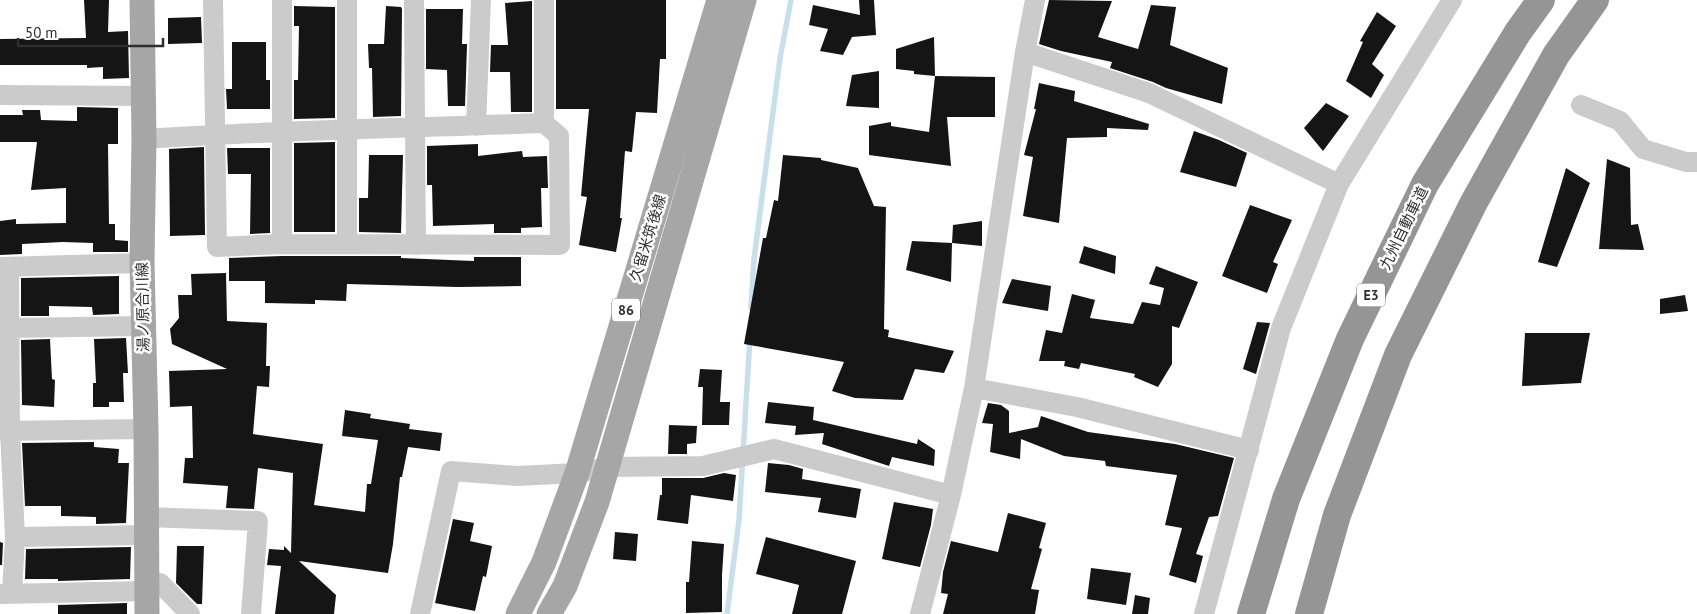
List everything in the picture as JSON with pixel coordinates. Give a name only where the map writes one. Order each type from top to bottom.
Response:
[{"type":"highway","name":"九州自動車道","points":[[1251,614],[1286,499],[1350,339],[1425,184],[1518,32],[1541,0]]},
{"type":"highway","points":[[1309,614],[1337,515],[1398,355],[1473,204],[1556,55],[1595,0]]},
{"type":"main road","name":"湯ノ原合川線","points":[[142,0],[144,96],[142,263],[146,429],[147,596]]},
{"type":"main road","name":"久留米筑後線","points":[[518,614],[544,562],[577,473],[719,0]]},
{"type":"main road","name":"久留米筑後線","points":[[549,614],[565,586],[597,502],[744,0]]},
{"type":"street","points":[[144,139],[216,134],[415,126],[544,123],[559,136],[560,245],[282,244],[217,247],[216,134],[213,0]]},
{"type":"street","points":[[282,0],[282,244]]},
{"type":"street","points":[[347,0],[347,244]]},
{"type":"street","points":[[414,0],[416,245]]},
{"type":"street","points":[[476,126],[481,0]]},
{"type":"street","points":[[544,0],[544,123]]},
{"type":"street","points":[[920,614],[951,495],[974,388],[1025,52],[1035,0]]},
{"type":"street","points":[[1204,614],[1281,328],[1339,184],[1452,0]]},
{"type":"street","points":[[1025,52],[1149,94],[1339,184]]},
{"type":"street","points":[[0,94],[144,96]]},
{"type":"street","points":[[1581,105],[1620,121],[1643,149],[1686,162],[1697,162]]},
{"type":"street","points":[[142,263],[5,266],[10,328],[5,431],[15,537],[6,594],[147,596],[160,583],[190,614]]},
{"type":"street","points":[[10,328],[144,326]]},
{"type":"street","points":[[974,388],[1077,408],[1249,450]]},
{"type":"street","points":[[5,431],[146,429]]},
{"type":"street","points":[[420,614],[451,471],[516,476],[577,473],[608,466],[702,466],[774,449],[951,495]]},
{"type":"street","points":[[15,537],[146,526],[258,521],[251,614]]},
{"type":"building","points":[[84,0],[109,0],[108,32],[128,31],[129,78],[103,79],[103,67],[87,68],[87,65],[0,65],[0,39],[86,38]]},
{"type":"building","points":[[556,0],[666,0],[666,59],[660,59],[657,113],[636,112],[632,152],[625,151],[620,218],[622,218],[616,252],[579,245],[587,197],[581,196],[589,109],[556,109]]},
{"type":"building","points":[[859,0],[874,0],[876,35],[852,37],[843,55],[820,51],[828,29],[809,25],[813,5],[860,15]]},
{"type":"building","points":[[1049,0],[1112,1],[1098,37],[1138,49],[1151,5],[1176,7],[1170,45],[1228,68],[1222,104],[1166,88],[1110,68],[1112,62],[1061,51],[1039,44]]},
{"type":"building","points":[[532,1],[532,112],[511,112],[510,72],[490,72],[491,45],[508,45],[505,3]]},
{"type":"building","points":[[294,6],[335,7],[335,118],[294,119],[294,80],[298,80],[299,26],[294,26]]},
{"type":"building","points":[[386,6],[401,7],[402,9],[401,116],[373,117],[372,68],[369,68],[368,44],[384,44]]},
{"type":"building","points":[[426,9],[463,9],[462,44],[467,44],[465,106],[448,106],[447,70],[426,69]]},
{"type":"building","points":[[1377,12],[1396,26],[1372,64],[1384,75],[1371,98],[1346,81],[1363,42],[1360,41]]},
{"type":"building","points":[[201,17],[202,43],[168,44],[168,18]]},
{"type":"building","points":[[934,37],[935,76],[914,74],[914,71],[896,69],[896,49]]},
{"type":"building","points":[[232,42],[266,42],[266,80],[270,80],[270,109],[227,109],[226,89],[232,89]]},
{"type":"building","points":[[879,71],[879,108],[846,106],[852,75]]},
{"type":"building","points":[[935,76],[995,77],[995,117],[947,117],[951,166],[869,155],[869,126],[891,122],[891,126],[929,132]]},
{"type":"building","points":[[1039,83],[1075,91],[1074,101],[1149,124],[1148,130],[1107,128],[1107,137],[1067,138],[1059,223],[1023,216],[1033,157],[1024,155],[1036,109],[1034,109]]},
{"type":"building","points":[[1326,103],[1349,116],[1323,151],[1304,128]]},
{"type":"building","points":[[77,107],[118,108],[118,144],[108,144],[109,224],[115,224],[115,240],[128,241],[128,252],[93,252],[93,243],[63,242],[22,244],[22,254],[0,255],[0,221],[16,219],[16,224],[66,223],[66,188],[31,190],[37,142],[0,142],[0,115],[23,115],[22,110],[40,110],[41,120],[77,121]]},
{"type":"building","points":[[1194,131],[1247,153],[1236,187],[1180,172]]},
{"type":"building","points":[[335,142],[335,232],[294,232],[294,143]]},
{"type":"building","points":[[478,144],[478,156],[522,151],[523,157],[547,156],[548,188],[541,188],[542,227],[521,228],[521,233],[494,233],[494,224],[433,226],[432,185],[427,185],[427,146]]},
{"type":"building","points":[[204,147],[205,235],[170,236],[169,149]]},
{"type":"building","points":[[227,148],[270,148],[270,233],[250,234],[251,174],[228,174]]},
{"type":"building","points":[[369,155],[403,155],[401,233],[359,232],[359,198],[368,198]]},
{"type":"building","points":[[783,155],[821,158],[821,160],[858,168],[874,206],[886,207],[884,329],[889,330],[888,337],[954,351],[944,373],[915,369],[903,400],[855,398],[832,391],[844,362],[744,344],[763,238],[766,238],[774,200],[778,201]]},
{"type":"building","points":[[1607,159],[1630,168],[1631,225],[1638,224],[1644,250],[1599,249]]},
{"type":"building","points":[[1566,168],[1590,183],[1557,267],[1538,262]]},
{"type":"building","points":[[1250,205],[1292,220],[1273,262],[1278,264],[1267,293],[1222,276]]},
{"type":"building","points":[[982,221],[982,246],[952,243],[953,225]]},
{"type":"building","points":[[912,241],[952,243],[951,282],[906,270]]},
{"type":"building","points":[[1084,246],[1116,256],[1115,274],[1079,263]]},
{"type":"building","points":[[401,256],[401,258],[474,261],[474,257],[521,257],[521,286],[458,287],[347,284],[346,301],[315,300],[315,304],[265,303],[265,281],[229,281],[229,258]]},
{"type":"building","points":[[1156,266],[1198,282],[1179,328],[1172,326],[1172,364],[1158,387],[1134,377],[1135,374],[1081,363],[1079,369],[1064,366],[1065,361],[1039,361],[1046,330],[1062,333],[1072,294],[1095,300],[1090,318],[1133,324],[1142,302],[1160,305],[1164,288],[1149,284]]},
{"type":"building","points":[[226,273],[227,321],[267,323],[266,366],[270,366],[269,387],[257,386],[253,434],[323,444],[314,505],[365,512],[367,484],[371,484],[378,440],[342,436],[345,410],[371,414],[370,418],[410,424],[409,429],[442,433],[440,451],[408,447],[402,477],[400,477],[388,573],[299,561],[336,595],[334,614],[275,614],[281,566],[267,565],[269,549],[284,550],[284,546],[291,553],[293,473],[258,468],[254,509],[226,508],[228,486],[183,483],[185,458],[193,458],[192,406],[170,407],[169,371],[227,369],[172,344],[170,329],[179,318],[178,295],[192,295],[191,274]]},
{"type":"building","points":[[119,276],[119,314],[93,315],[92,307],[49,306],[49,316],[21,316],[21,278]]},
{"type":"building","points":[[1012,279],[1051,286],[1048,311],[1002,303]]},
{"type":"building","points":[[1685,295],[1688,311],[1660,314],[1660,299]]},
{"type":"building","points":[[1257,322],[1270,323],[1256,374],[1243,369]]},
{"type":"building","points":[[1525,333],[1590,333],[1581,383],[1522,386]]},
{"type":"building","points":[[126,338],[128,373],[123,373],[124,402],[109,402],[109,407],[93,407],[93,383],[96,383],[94,339]]},
{"type":"building","points":[[50,339],[52,379],[55,380],[54,407],[22,405],[21,340]]},
{"type":"building","points":[[700,369],[722,370],[720,402],[730,402],[729,425],[702,425],[703,387],[698,387]]},
{"type":"building","points":[[768,402],[814,407],[813,420],[917,444],[918,439],[935,450],[934,466],[892,457],[889,466],[822,444],[824,433],[795,435],[796,426],[765,423]]},
{"type":"building","points":[[988,403],[1001,405],[1009,411],[1009,433],[1038,427],[1041,416],[1088,432],[1175,444],[1234,458],[1218,516],[1209,517],[1196,554],[1203,556],[1196,583],[1169,575],[1182,528],[1165,525],[1177,475],[1106,466],[1105,461],[1064,456],[1021,439],[1020,459],[990,452],[993,424],[982,423]]},
{"type":"building","points":[[669,425],[697,426],[696,443],[687,444],[687,454],[668,454]]},
{"type":"building","points":[[94,442],[94,447],[119,449],[118,463],[129,463],[126,523],[96,524],[96,517],[61,516],[61,506],[25,506],[22,443]]},
{"type":"building","points":[[768,463],[789,465],[803,469],[802,479],[861,489],[856,518],[818,512],[821,498],[765,492]]},
{"type":"building","points":[[724,473],[736,475],[733,501],[691,495],[688,524],[657,520],[660,495],[662,495],[662,478],[703,478]]},
{"type":"building","points":[[894,502],[933,509],[931,525],[920,567],[882,559]]},
{"type":"building","points":[[1008,513],[1046,523],[1039,548],[1042,549],[1031,589],[1039,590],[1035,614],[943,614],[948,594],[941,593],[943,572],[951,541],[998,552]]},
{"type":"building","points":[[453,519],[474,523],[470,541],[492,546],[486,577],[483,576],[475,611],[435,603]]},
{"type":"building","points":[[615,532],[638,534],[636,561],[613,559]]},
{"type":"building","points":[[766,537],[856,561],[842,614],[792,614],[799,585],[756,574]]},
{"type":"building","points":[[692,541],[724,544],[722,612],[686,613],[686,582],[689,582]]},
{"type":"building","points":[[0,542],[3,543],[2,565],[0,565]]},
{"type":"building","points":[[177,546],[204,546],[202,604],[197,604],[176,583]]},
{"type":"building","points":[[131,547],[130,579],[58,581],[58,579],[25,579],[26,549]]},
{"type":"building","points":[[1091,568],[1131,573],[1126,605],[1087,599]]},
{"type":"building","points":[[1135,595],[1150,598],[1148,614],[1132,614]]},
{"type":"building","points":[[127,603],[127,614],[58,614],[58,605]]},
{"type":"waterway","points":[[751,308],[754,259],[780,58],[791,0]]},
{"type":"waterway","points":[[727,614],[739,520],[750,337]]}]
